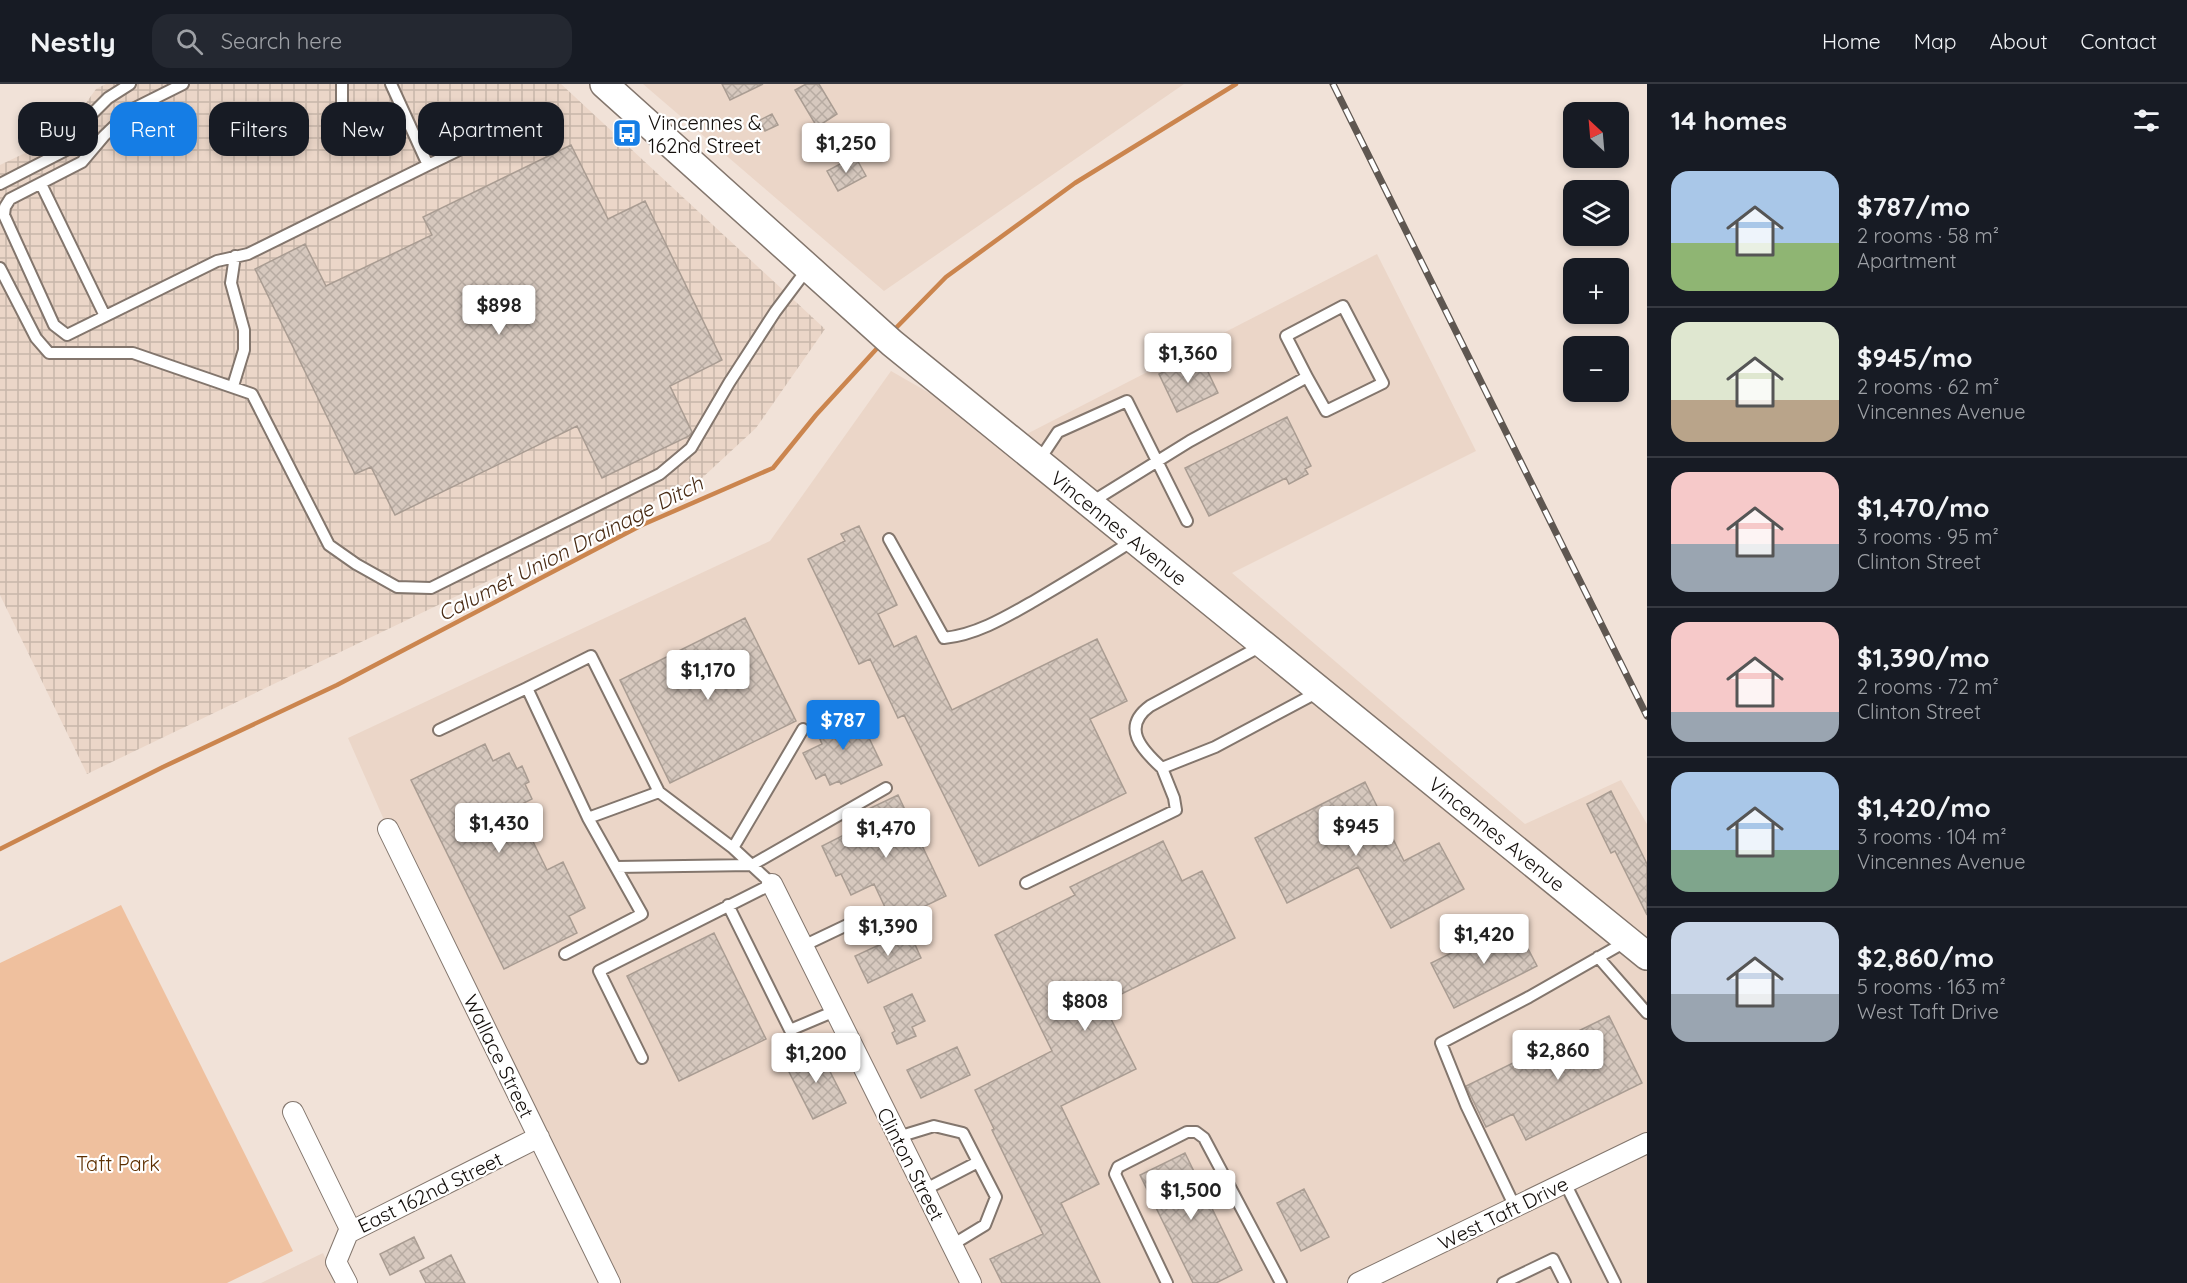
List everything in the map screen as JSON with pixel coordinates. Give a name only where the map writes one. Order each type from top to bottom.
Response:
[{"type":"street","name":"Vincennes Avenue","points":[[604,84],[884,336],[1637,949]]},
{"type":"street","name":"Wallace Street","points":[[388,829],[610,1283]]},
{"type":"street","name":"Clinton Street","points":[[772,884],[971,1283]]},
{"type":"street","points":[[293,1112],[351,1231]]},
{"type":"street","name":"East 162nd Street","points":[[347,1283],[336,1262],[348,1233],[539,1137]]},
{"type":"street","name":"West Taft Drive","points":[[1358,1283],[1395,1275],[1515,1207],[1647,1143]]},
{"type":"lane","points":[[0,184],[68,149],[86,120],[108,98],[130,84]]},
{"type":"lane","points":[[183,84],[130,111],[82,162],[10,199],[5,207],[4,215],[54,325],[67,335],[217,261],[235,255],[248,254],[447,156]]},
{"type":"lane","points":[[342,102],[343,84]]},
{"type":"lane","points":[[391,84],[429,165]]},
{"type":"lane","points":[[41,184],[105,316]]},
{"type":"lane","points":[[232,386],[244,350],[244,330],[231,283],[235,255]]},
{"type":"lane","points":[[0,268],[36,338],[49,353],[134,353],[252,394],[329,545],[356,564],[397,587],[431,588],[660,474],[691,448],[729,383],[808,268]]},
{"type":"lane","points":[[1343,306],[1383,383],[1326,411],[1307,377],[1286,336],[1343,306]]},
{"type":"lane","points":[[1090,503],[1156,460],[1307,377]]},
{"type":"lane","points":[[1038,462],[1058,432],[1127,401],[1187,521]]},
{"type":"lane","points":[[889,539],[944,639],[956,637],[1001,619],[1134,540]]},
{"type":"lane","points":[[1026,883],[1176,810],[1174,798],[1162,768],[1142,747],[1135,723],[1140,714],[1150,706],[1264,645]]},
{"type":"lane","points":[[439,730],[591,656],[659,792],[733,848],[772,884],[599,971],[642,1058]]},
{"type":"lane","points":[[527,688],[588,818],[642,914],[565,954]]},
{"type":"lane","points":[[1162,768],[1215,747],[1320,691]]},
{"type":"lane","points":[[733,848],[803,729]]},
{"type":"lane","points":[[616,867],[752,865],[886,788]]},
{"type":"lane","points":[[588,818],[659,792]]},
{"type":"lane","points":[[728,905],[790,1030],[835,1011]]},
{"type":"lane","points":[[803,946],[866,916]]},
{"type":"lane","points":[[1515,1207],[1466,1105],[1441,1043],[1529,997],[1598,957],[1637,949]]},
{"type":"lane","points":[[1598,957],[1647,1013]]},
{"type":"lane","points":[[898,1137],[934,1126],[963,1133],[996,1197],[985,1225],[952,1245]]},
{"type":"lane","points":[[1167,1283],[1115,1174],[1118,1167],[1187,1132],[1196,1132],[1204,1138],[1281,1283]]},
{"type":"lane","points":[[924,1190],[978,1162]]},
{"type":"lane","points":[[1565,1183],[1615,1283]]},
{"type":"lane","points":[[1503,1283],[1553,1259],[1565,1283]]},
{"type":"shaded area","points":[[106,84],[561,84],[825,329],[756,428],[702,478],[87,774],[0,595],[0,165],[19,156],[98,156],[98,102],[87,102],[96,89]]},
{"type":"shaded area","points":[[643,84],[1184,84],[884,291]]},
{"type":"shaded area","points":[[1377,254],[1476,451],[1232,573],[1525,824],[1621,780],[1647,824],[1647,1283],[609,1283],[388,829],[348,738],[770,541],[891,371],[1013,441]]},
{"type":"shaded area","points":[[323,1253],[338,1283],[261,1283]]},
{"type":"green space","name":"Taft Park","points":[[121,905],[293,1251],[227,1283],[0,1283],[0,963]]},
{"type":"building","points":[[722,84],[763,84],[730,100]]},
{"type":"building","points":[[806,84],[819,84],[837,114],[817,127],[795,90]]},
{"type":"building","points":[[772,114],[778,125],[765,131],[760,120]]},
{"type":"building","points":[[571,145],[608,219],[645,201],[722,360],[670,386],[692,432],[689,436],[602,478],[577,426],[395,515],[371,467],[355,474],[255,269],[305,244],[326,286],[432,235],[423,217],[548,156],[564,156],[564,148]]},
{"type":"building","points":[[855,156],[866,176],[838,191],[827,171]]},
{"type":"building","points":[[1200,355],[1218,393],[1177,412],[1159,374]]},
{"type":"building","points":[[1287,417],[1311,466],[1305,469],[1308,474],[1289,484],[1286,478],[1209,516],[1185,468]]},
{"type":"building","points":[[859,526],[897,605],[878,614],[894,647],[916,636],[952,710],[1097,639],[1127,701],[1090,719],[1126,793],[979,866],[904,715],[898,718],[870,659],[859,664],[808,559],[845,541],[841,534]]},
{"type":"building","points":[[745,618],[796,721],[670,783],[620,680]]},
{"type":"building","points":[[856,711],[882,765],[841,784],[839,781],[830,785],[825,774],[816,779],[803,753],[822,744],[816,730]]},
{"type":"building","points":[[485,744],[493,761],[509,753],[517,769],[522,766],[529,782],[525,784],[532,799],[516,807],[547,870],[563,862],[585,908],[569,916],[577,933],[504,969],[411,780]]},
{"type":"building","points":[[1365,782],[1404,861],[1439,843],[1464,889],[1391,928],[1358,867],[1287,903],[1255,838]]},
{"type":"building","points":[[1611,791],[1647,864],[1647,915],[1615,851],[1611,853],[1587,804]]},
{"type":"building","points":[[898,795],[946,896],[892,922],[874,884],[851,895],[841,874],[836,876],[822,846],[848,833],[843,821]]},
{"type":"building","points":[[1163,841],[1182,881],[1202,871],[1235,938],[1103,1003],[1136,1069],[1061,1106],[1099,1184],[1061,1203],[1100,1283],[1002,1283],[990,1259],[1043,1234],[975,1090],[1052,1051],[995,935],[1075,895],[1070,887]]},
{"type":"building","points":[[1514,922],[1537,966],[1454,1008],[1431,963]]},
{"type":"building","points":[[909,931],[921,958],[868,983],[855,956]]},
{"type":"building","points":[[714,933],[766,1039],[679,1081],[627,976]]},
{"type":"building","points":[[912,994],[925,1021],[912,1027],[916,1036],[897,1044],[892,1033],[895,1031],[884,1007]]},
{"type":"building","points":[[1609,1016],[1642,1083],[1526,1140],[1513,1114],[1486,1127],[1466,1086]]},
{"type":"building","points":[[957,1047],[970,1075],[921,1098],[907,1070]]},
{"type":"building","points":[[819,1050],[846,1103],[813,1119],[786,1066]]},
{"type":"building","points":[[1185,1153],[1242,1270],[1216,1283],[1193,1283],[1140,1175]]},
{"type":"building","points":[[1304,1189],[1329,1237],[1301,1251],[1277,1203]]},
{"type":"building","points":[[414,1237],[424,1258],[390,1275],[380,1254]]},
{"type":"building","points":[[451,1255],[465,1283],[426,1283],[420,1271]]},
{"type":"waterway","name":"Calumet Union Drainage Ditch","points":[[892,332],[946,277],[1075,183],[1236,84]]},
{"type":"waterway","name":"Calumet Union Drainage Ditch","points":[[0,849],[163,767],[337,685],[642,525],[773,468],[816,415],[881,344]]},
{"type":"railway","points":[[1333,84],[1647,716]]},
{"type":"place","name":"Vincennes & 162nd Street","points":[[627,133]]}]
